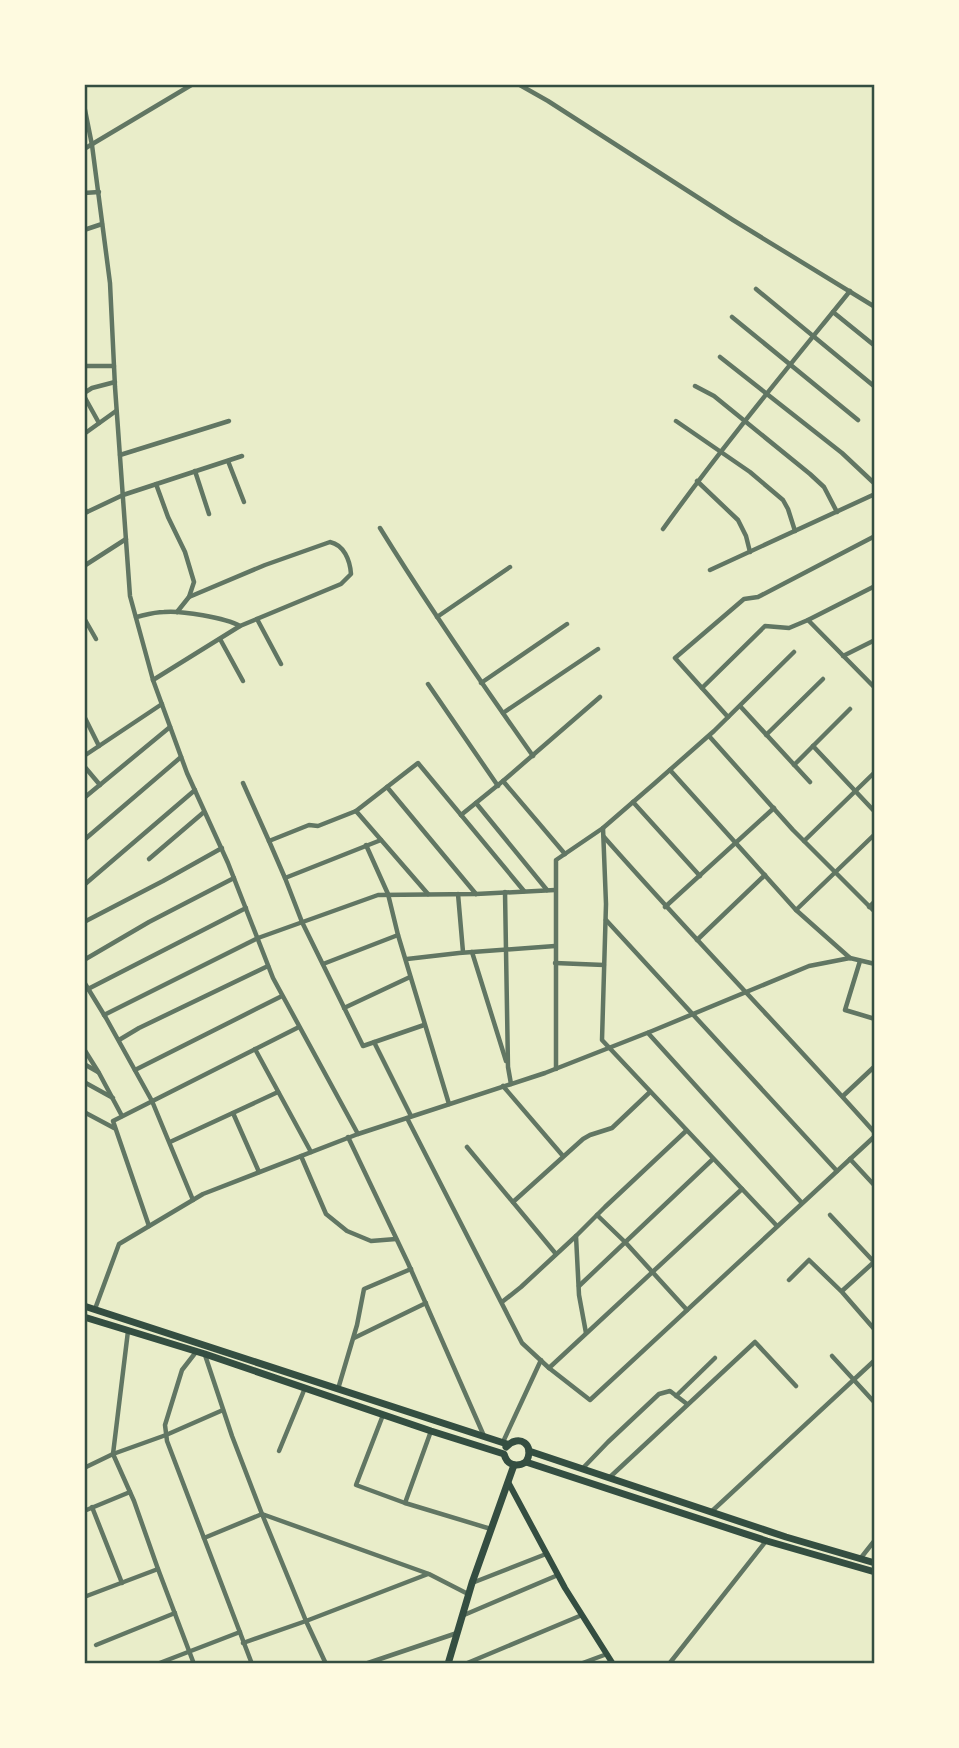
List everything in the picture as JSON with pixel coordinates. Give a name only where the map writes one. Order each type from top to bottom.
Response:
[{"type":"main road","points":[[84,1306],[505,1443],[521,1441],[527,1445],[529,1451],[526,1462],[514,1465],[505,1459],[505,1443]]},
{"type":"main road","points":[[84,1317],[504,1454]]},
{"type":"main road","points":[[529,1451],[875,1563]]},
{"type":"main road","points":[[526,1462],[767,1541],[875,1572]]},
{"type":"main road","points":[[447,1664],[472,1583],[514,1465]]},
{"type":"main road","points":[[508,1482],[558,1575],[613,1664]]},
{"type":"street","points":[[84,149],[193,84]]},
{"type":"street","points":[[518,84],[875,307]]},
{"type":"street","points":[[84,105],[99,192],[110,283],[130,596],[153,680],[181,757],[222,848],[268,966],[358,1133]]},
{"type":"street","points":[[84,193],[99,192]]},
{"type":"street","points":[[84,230],[102,224]]},
{"type":"street","points":[[756,289],[874,387]]},
{"type":"street","points":[[663,529],[766,393],[850,291]]},
{"type":"street","points":[[833,312],[875,346]]},
{"type":"street","points":[[732,317],[858,420]]},
{"type":"street","points":[[720,357],[842,453],[875,484]]},
{"type":"street","points":[[84,366],[114,366]]},
{"type":"street","points":[[99,423],[84,395],[92,388],[115,382]]},
{"type":"street","points":[[695,386],[714,396],[824,487],[837,512]]},
{"type":"street","points":[[85,432],[117,410]]},
{"type":"street","points":[[120,455],[229,421]]},
{"type":"street","points":[[676,421],[750,472],[783,500],[795,531]]},
{"type":"street","points":[[85,511],[123,495],[242,456]]},
{"type":"street","points":[[228,461],[244,502]]},
{"type":"street","points":[[195,471],[209,514]]},
{"type":"street","points":[[697,481],[738,520],[750,552]]},
{"type":"street","points":[[156,484],[194,582],[189,597],[177,612]]},
{"type":"street","points":[[710,570],[875,494]]},
{"type":"street","points":[[380,528],[481,683],[533,756]]},
{"type":"street","points":[[728,718],[675,658],[744,598],[758,597],[875,536]]},
{"type":"street","points":[[84,566],[126,539]]},
{"type":"street","points":[[153,680],[240,626],[345,581],[351,574],[351,569],[342,548],[330,542],[265,565],[189,597]]},
{"type":"street","points":[[437,617],[510,567]]},
{"type":"street","points":[[702,688],[765,626],[789,628],[875,586]]},
{"type":"street","points":[[136,617],[165,611],[177,612],[240,626]]},
{"type":"street","points":[[84,618],[96,639]]},
{"type":"street","points":[[257,619],[281,664]]},
{"type":"street","points":[[808,620],[875,688]]},
{"type":"street","points":[[481,683],[567,624]]},
{"type":"street","points":[[220,639],[243,681]]},
{"type":"street","points":[[844,656],[875,640]]},
{"type":"street","points":[[503,713],[598,649]]},
{"type":"street","points":[[556,1069],[556,860],[603,828],[709,736],[794,652]]},
{"type":"street","points":[[766,734],[823,680]]},
{"type":"street","points":[[428,684],[498,786]]},
{"type":"street","points":[[461,815],[600,697]]},
{"type":"street","points":[[84,756],[162,704]]},
{"type":"street","points":[[740,706],[810,782]]},
{"type":"street","points":[[793,765],[850,709]]},
{"type":"street","points":[[84,716],[99,746]]},
{"type":"street","points":[[84,798],[170,727]]},
{"type":"street","points":[[709,736],[804,841],[875,912]]},
{"type":"street","points":[[813,746],[875,811]]},
{"type":"street","points":[[84,841],[181,757]]},
{"type":"street","points":[[269,841],[356,811],[418,763],[524,891]]},
{"type":"street","points":[[84,766],[100,785]]},
{"type":"street","points":[[670,770],[796,910],[850,958],[875,964]]},
{"type":"street","points":[[804,841],[875,772]]},
{"type":"street","points":[[503,781],[565,854]]},
{"type":"street","points":[[243,783],[302,922],[363,1046],[424,1025]]},
{"type":"street","points":[[387,787],[476,894]]},
{"type":"street","points":[[84,885],[194,790]]},
{"type":"street","points":[[633,802],[700,876]]},
{"type":"street","points":[[477,803],[547,890]]},
{"type":"street","points":[[665,907],[774,808]]},
{"type":"street","points":[[149,859],[205,811]]},
{"type":"street","points":[[356,811],[428,894]]},
{"type":"street","points":[[603,828],[606,920],[602,1040],[777,1226]]},
{"type":"street","points":[[796,910],[875,834]]},
{"type":"street","points":[[374,1042],[522,1343],[590,1400],[875,1134],[843,1096],[665,907],[604,836]]},
{"type":"street","points":[[285,878],[381,840]]},
{"type":"street","points":[[366,845],[388,894],[449,1104]]},
{"type":"street","points":[[84,922],[222,848]]},
{"type":"street","points":[[697,940],[765,876]]},
{"type":"street","points":[[84,960],[149,922],[234,878]]},
{"type":"street","points":[[104,1015],[258,939],[378,895],[555,890]]},
{"type":"street","points":[[505,892],[508,1067]]},
{"type":"street","points":[[458,894],[463,952]]},
{"type":"street","points":[[869,907],[875,901]]},
{"type":"street","points":[[88,989],[246,908]]},
{"type":"street","points":[[606,920],[837,1171]]},
{"type":"street","points":[[323,964],[398,935]]},
{"type":"street","points":[[407,959],[555,946]]},
{"type":"street","points":[[472,952],[511,1084]]},
{"type":"street","points":[[95,1310],[119,1244],[203,1194],[358,1133],[556,1069],[809,966],[850,958]]},
{"type":"street","points":[[860,961],[845,1010],[875,1019]]},
{"type":"street","points":[[555,963],[604,965]]},
{"type":"street","points":[[119,1040],[268,966]]},
{"type":"street","points":[[344,1007],[410,977]]},
{"type":"street","points":[[84,982],[152,1101],[193,1200]]},
{"type":"street","points":[[135,1070],[282,996]]},
{"type":"street","points":[[149,1226],[113,1121],[299,1027]]},
{"type":"street","points":[[648,1033],[802,1203]]},
{"type":"street","points":[[84,1049],[122,1116]]},
{"type":"street","points":[[255,1049],[312,1152]]},
{"type":"street","points":[[84,1064],[99,1073]]},
{"type":"street","points":[[843,1096],[875,1066]]},
{"type":"street","points":[[84,1082],[114,1098]]},
{"type":"street","points":[[503,1086],[562,1156]]},
{"type":"street","points":[[170,1142],[278,1092]]},
{"type":"street","points":[[513,1202],[562,1156],[590,1135],[618,1124],[650,1092]]},
{"type":"street","points":[[84,1112],[115,1129]]},
{"type":"street","points":[[233,1113],[259,1172]]},
{"type":"street","points":[[502,1302],[686,1131]]},
{"type":"street","points":[[348,1138],[411,1269],[484,1436]]},
{"type":"street","points":[[467,1146],[556,1254]]},
{"type":"street","points":[[301,1156],[326,1214],[347,1231],[372,1241],[396,1239]]},
{"type":"street","points":[[850,1159],[875,1186]]},
{"type":"street","points":[[579,1286],[713,1160]]},
{"type":"street","points":[[549,1368],[742,1189]]},
{"type":"street","points":[[597,1215],[626,1242],[687,1310]]},
{"type":"street","points":[[830,1216],[875,1262],[842,1292]]},
{"type":"street","points":[[576,1236],[586,1334]]},
{"type":"street","points":[[789,1280],[809,1260],[875,1330]]},
{"type":"street","points":[[338,1389],[354,1338],[364,1289],[411,1269]]},
{"type":"street","points":[[354,1338],[426,1303]]},
{"type":"street","points":[[128,1331],[113,1454],[130,1492],[194,1664]]},
{"type":"street","points":[[610,1478],[755,1342],[796,1386]]},
{"type":"street","points":[[252,1664],[166,1435],[165,1425],[182,1370],[201,1353],[262,1514],[326,1664]]},
{"type":"street","points":[[832,1356],[875,1403]]},
{"type":"street","points":[[676,1396],[715,1358]]},
{"type":"street","points":[[505,1443],[541,1360]]},
{"type":"street","points":[[711,1512],[875,1360]]},
{"type":"street","points":[[279,1451],[305,1387]]},
{"type":"street","points":[[582,1469],[659,1394],[670,1391],[687,1404]]},
{"type":"street","points":[[84,1468],[223,1410]]},
{"type":"street","points":[[383,1415],[356,1485],[491,1529]]},
{"type":"street","points":[[405,1503],[431,1431]]},
{"type":"street","points":[[84,1511],[130,1492]]},
{"type":"street","points":[[92,1507],[122,1583]]},
{"type":"street","points":[[204,1538],[262,1514],[429,1574],[469,1594]]},
{"type":"street","points":[[859,1560],[875,1540]]},
{"type":"street","points":[[669,1664],[767,1541]]},
{"type":"street","points":[[472,1583],[547,1554]]},
{"type":"street","points":[[85,1595],[158,1569]]},
{"type":"street","points":[[243,1643],[429,1574]]},
{"type":"street","points":[[463,1615],[558,1575]]},
{"type":"street","points":[[96,1645],[175,1613]]},
{"type":"street","points":[[464,1664],[582,1615]]},
{"type":"street","points":[[157,1664],[240,1632]]},
{"type":"street","points":[[365,1664],[458,1633]]},
{"type":"street","points":[[580,1664],[607,1654]]}]
